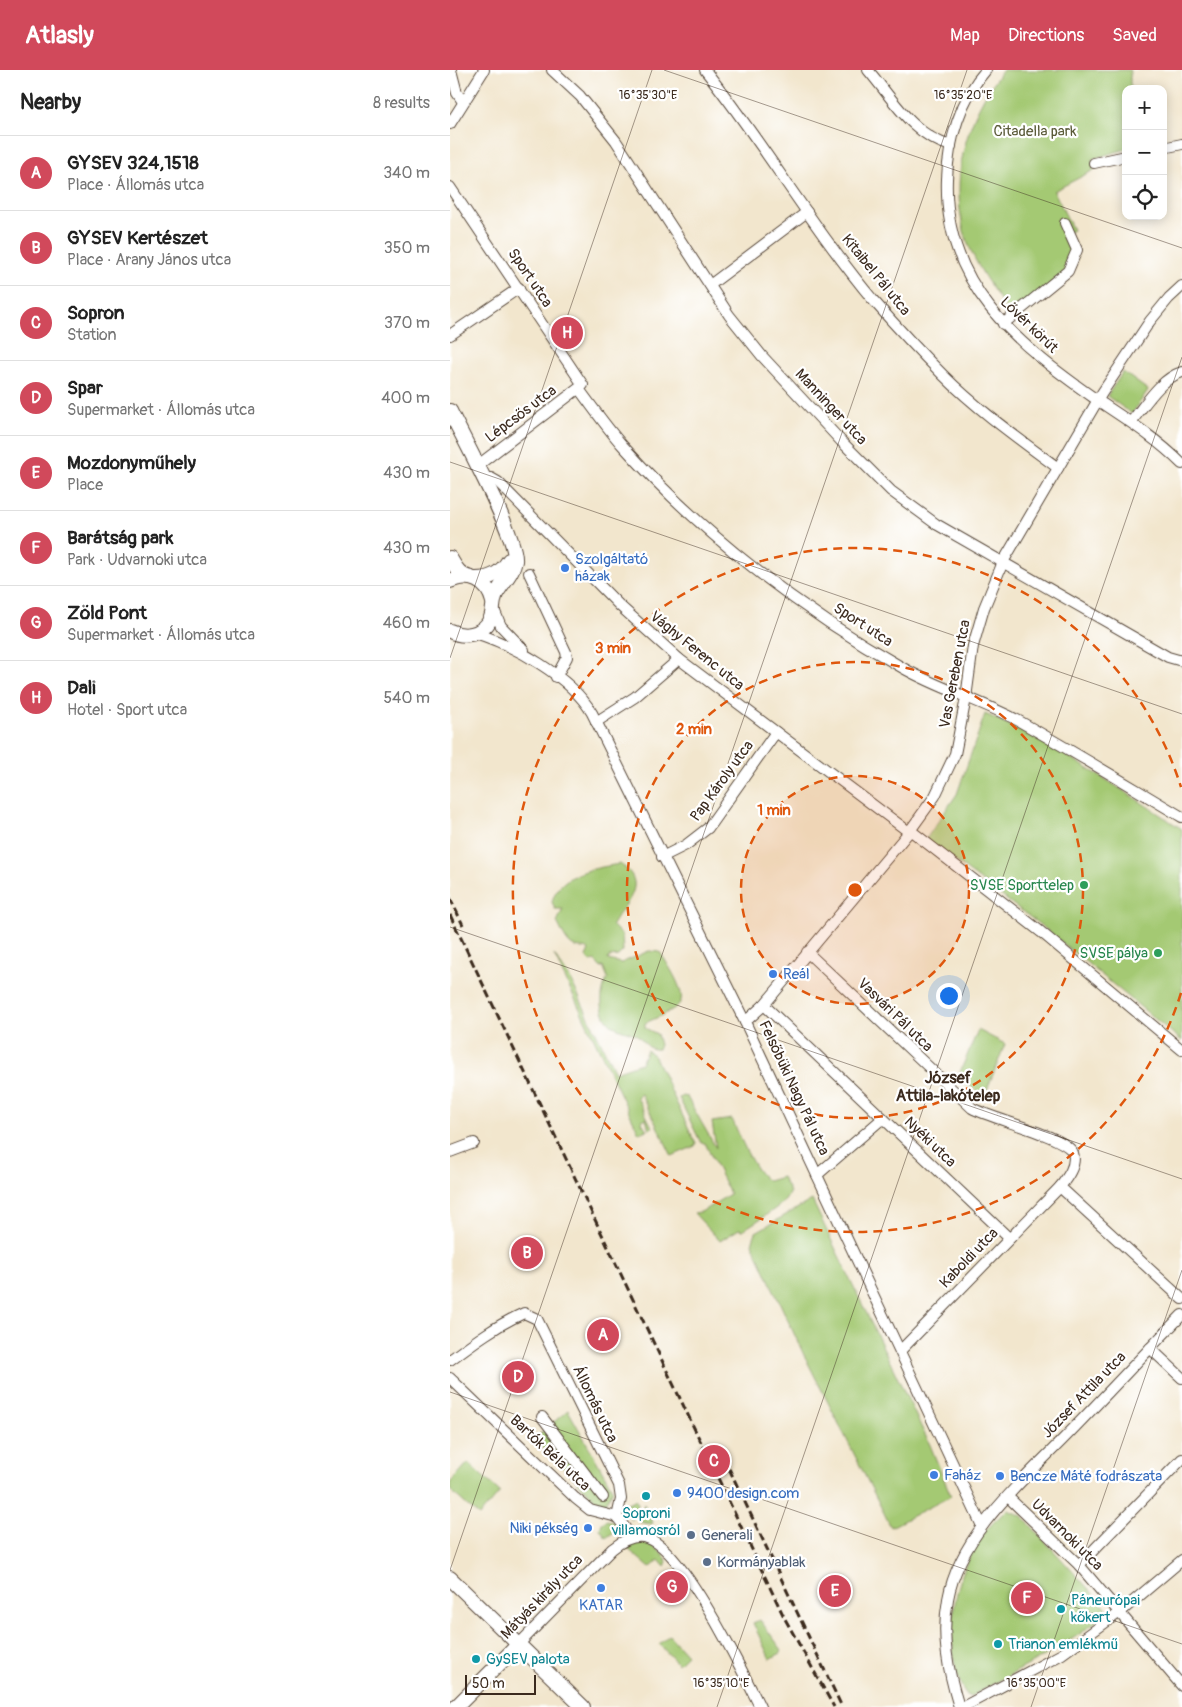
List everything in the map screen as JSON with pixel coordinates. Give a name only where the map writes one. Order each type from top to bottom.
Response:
[{"type":"main road","points":[[450,411],[512,540],[515,551],[514,562],[493,604],[488,623],[475,633],[462,635],[450,631]]},
{"type":"main road","points":[[450,580],[461,577],[486,579],[500,572],[515,551]]},
{"type":"main road","points":[[450,558],[465,576],[474,578],[487,588],[493,604]]},
{"type":"main road","points":[[450,1578],[583,1707]]},
{"type":"main road","name":"Mátyás király utca","points":[[456,1707],[518,1645]]},
{"type":"street","points":[[451,70],[457,93],[463,102]]},
{"type":"street","points":[[450,124],[484,70]]},
{"type":"street","name":"Manninger utca","points":[[552,70],[580,96],[616,141],[729,315],[762,356],[841,441],[892,491],[936,524],[1168,657],[1182,661]]},
{"type":"street","name":"Kitaibel Pál utca","points":[[705,70],[739,114],[807,212],[873,299],[943,375],[999,423],[1058,468]]},
{"type":"street","name":"Lővér körút","points":[[986,70],[970,92],[961,112],[947,166],[948,210],[954,245],[975,288],[1003,324],[1044,362],[1131,422],[1166,448],[1182,464]]},
{"type":"street","points":[[869,71],[913,124],[926,135],[940,143],[951,146]]},
{"type":"street","points":[[1167,147],[1182,144]]},
{"type":"street","points":[[1094,163],[1122,157]]},
{"type":"street","name":"Sport utca","points":[[450,187],[519,288],[581,387],[622,445],[703,525],[759,572],[854,639],[904,668],[1017,720],[1182,817]]},
{"type":"street","points":[[710,285],[807,212]]},
{"type":"street","points":[[1003,324],[1068,271],[1077,250],[1065,223]]},
{"type":"street","name":"Vas Gereben utca","points":[[745,1022],[764,1005],[909,831],[935,796],[948,774],[955,754],[966,698],[973,646],[984,608],[1002,562],[1098,400],[1150,321],[1182,286]]},
{"type":"street","points":[[450,335],[519,288]]},
{"type":"street","points":[[1131,422],[1154,392],[1175,374],[1182,372]]},
{"type":"street","name":"Lépcsős utca","points":[[479,472],[581,387]]},
{"type":"street","name":"Vághy Ferenc utca","points":[[479,472],[498,482],[620,606],[679,659],[1041,932],[1182,1050]]},
{"type":"street","points":[[529,573],[566,652],[567,657],[556,677]]},
{"type":"street","points":[[493,604],[501,626],[533,659]]},
{"type":"street","points":[[475,633],[502,642],[533,659]]},
{"type":"street","name":"Felsőbüki Nagy Pál utca","points":[[533,659],[577,692],[596,722],[745,1022],[982,1526]]},
{"type":"street","points":[[596,722],[635,697],[679,659]]},
{"type":"street","name":"Pap Károly utca","points":[[662,857],[686,846],[708,828],[776,732]]},
{"type":"street","name":"Vasvári Pál utca","points":[[807,952],[972,1108],[984,1115],[1057,1139],[1070,1149],[1074,1160],[1072,1169],[1060,1187]]},
{"type":"street","name":"Nyéki utca","points":[[764,1005],[1009,1238]]},
{"type":"street","points":[[818,1175],[883,1118]]},
{"type":"street","points":[[450,1152],[474,1143]]},
{"type":"street","points":[[1060,1187],[1182,1300]]},
{"type":"street","name":"Kaboldi utca","points":[[900,1351],[1060,1187]]},
{"type":"street","name":"Állomás utca","points":[[450,1360],[478,1338],[524,1313],[537,1319],[619,1486],[621,1499],[617,1517]]},
{"type":"street","name":"József Attila utca","points":[[961,1707],[948,1670],[945,1637],[948,1598],[965,1553],[982,1526],[1008,1497],[1182,1315]]},
{"type":"street","points":[[1150,1348],[1182,1378]]},
{"type":"street","name":"Bartók Béla utca","points":[[450,1378],[575,1498],[590,1510],[617,1517]]},
{"type":"street","points":[[542,1417],[603,1497]]},
{"type":"street","points":[[1079,1565],[1182,1459]]},
{"type":"street","name":"Udvarnoki utca","points":[[1008,1497],[1079,1565],[1182,1686]]},
{"type":"street","points":[[617,1517],[630,1537],[650,1538],[662,1546],[702,1597],[760,1707]]},
{"type":"street","name":"Mátyás király utca","points":[[518,1645],[612,1549],[630,1537]]},
{"type":"street","points":[[961,1707],[1062,1654],[1119,1612],[1182,1560]]},
{"type":"green space","name":"Citadella park","points":[[1003,70],[1130,70],[1131,85],[1122,85],[1122,150],[1092,159],[1094,170],[1054,191],[1073,230],[1064,235],[1072,252],[1067,272],[1010,314],[985,278],[970,249],[961,216],[959,194],[960,172],[970,128],[990,88]]},
{"type":"green space","points":[[1123,372],[1148,390],[1132,414],[1107,396]]},
{"type":"green space","name":"SVSE Sporttelep","points":[[985,714],[1061,753],[1182,829],[1182,1041],[1047,930],[926,839],[957,794]]},
{"type":"green space","points":[[620,864],[629,872],[633,879],[634,887],[628,902],[612,925],[622,935],[623,951],[618,956],[609,957],[608,960],[621,963],[649,951],[660,952],[675,977],[681,992],[680,1003],[677,1006],[645,1023],[645,1028],[657,1034],[660,1045],[658,1049],[651,1048],[637,1035],[615,1027],[607,1020],[602,1008],[602,995],[608,978],[603,966],[601,968],[595,961],[591,962],[586,956],[589,950],[575,947],[568,942],[557,922],[563,909],[555,909],[552,902],[562,884],[570,878],[589,870]]},
{"type":"green space","points":[[554,955],[570,978],[615,1072],[641,1063],[647,1050],[655,1057],[696,1144],[695,1146],[672,1156],[641,1094],[637,1097],[652,1127],[649,1130],[646,1118],[641,1121],[647,1130],[639,1133]]},
{"type":"green space","points":[[978,1030],[1005,1044],[985,1095],[957,1079]]},
{"type":"green space","points":[[682,1096],[687,1097],[716,1148],[712,1122],[732,1119],[747,1153],[762,1176],[768,1181],[782,1177],[790,1192],[784,1202],[773,1210],[743,1230],[739,1229],[720,1241],[694,1213],[701,1212],[730,1194],[705,1143],[701,1143],[679,1098]]},
{"type":"green space","points":[[812,1200],[930,1445],[951,1496],[891,1527],[803,1353],[752,1243],[756,1232]]},
{"type":"green space","points":[[568,1410],[613,1490],[603,1507],[534,1439]]},
{"type":"green space","points":[[468,1463],[500,1492],[479,1516],[450,1490],[450,1483]]},
{"type":"green space","points":[[635,1500],[638,1503],[637,1515],[631,1520],[625,1507],[627,1503]]},
{"type":"green space","points":[[644,1504],[653,1523],[652,1524],[638,1522]]},
{"type":"green space","points":[[1008,1510],[1022,1516],[1107,1609],[1098,1620],[1065,1644],[969,1697],[960,1684],[954,1658],[952,1638],[956,1597],[969,1557],[992,1523]]},
{"type":"green space","points":[[607,1520],[614,1522],[619,1528],[606,1538],[600,1529],[602,1523]]},
{"type":"green space","points":[[634,1543],[649,1545],[657,1549],[667,1561],[665,1567],[659,1560],[650,1568],[627,1548]]},
{"type":"green space","points":[[760,1620],[782,1650],[781,1653],[770,1659],[753,1623]]},
{"type":"green space","points":[[669,1635],[687,1655],[678,1664],[659,1644]]},
{"type":"railway","points":[[450,898],[463,925]]},
{"type":"railway","points":[[450,915],[785,1619],[834,1707]]},
{"type":"railway","points":[[724,1458],[842,1707]]},
{"type":"place","name":"Dali","points":[[567,333]]},
{"type":"place","name":"Szolgáltató házak","points":[[565,568]]},
{"type":"place","name":"SVSE Sporttelep","points":[[1084,885]]},
{"type":"place","name":"SVSE pálya","points":[[1158,953]]},
{"type":"place","name":"Reál","points":[[773,974]]},
{"type":"place","name":"GYSEV Kertészet","points":[[527,1253]]},
{"type":"place","name":"GYSEV 324,1518","points":[[603,1335]]},
{"type":"place","name":"Spar","points":[[518,1377]]},
{"type":"place","name":"Sopron","points":[[714,1461]]},
{"type":"place","name":"Faház","points":[[934,1475]]},
{"type":"place","name":"Bencze Máté fodrászata","points":[[1000,1476]]},
{"type":"place","name":"9400 design.com","points":[[677,1493]]},
{"type":"place","name":"Soproni villamosról","points":[[646,1496]]},
{"type":"place","name":"Niki pékség","points":[[588,1528]]},
{"type":"place","name":"Generali","points":[[691,1535]]},
{"type":"place","name":"Kormányablak","points":[[707,1562]]},
{"type":"place","name":"Zöld Pont","points":[[672,1587]]},
{"type":"place","name":"KATAR","points":[[601,1588]]},
{"type":"place","name":"Mozdonyműhely","points":[[835,1591]]},
{"type":"place","name":"Barátság park","points":[[1027,1598]]},
{"type":"place","name":"Páneurópai kőkert","points":[[1061,1609]]},
{"type":"place","name":"Trianon emlékmű","points":[[998,1644]]},
{"type":"place","name":"GySEV palota","points":[[476,1659]]},
{"type":"district","name":"József Attila-lakótelep","points":[[948,1087]]}]
